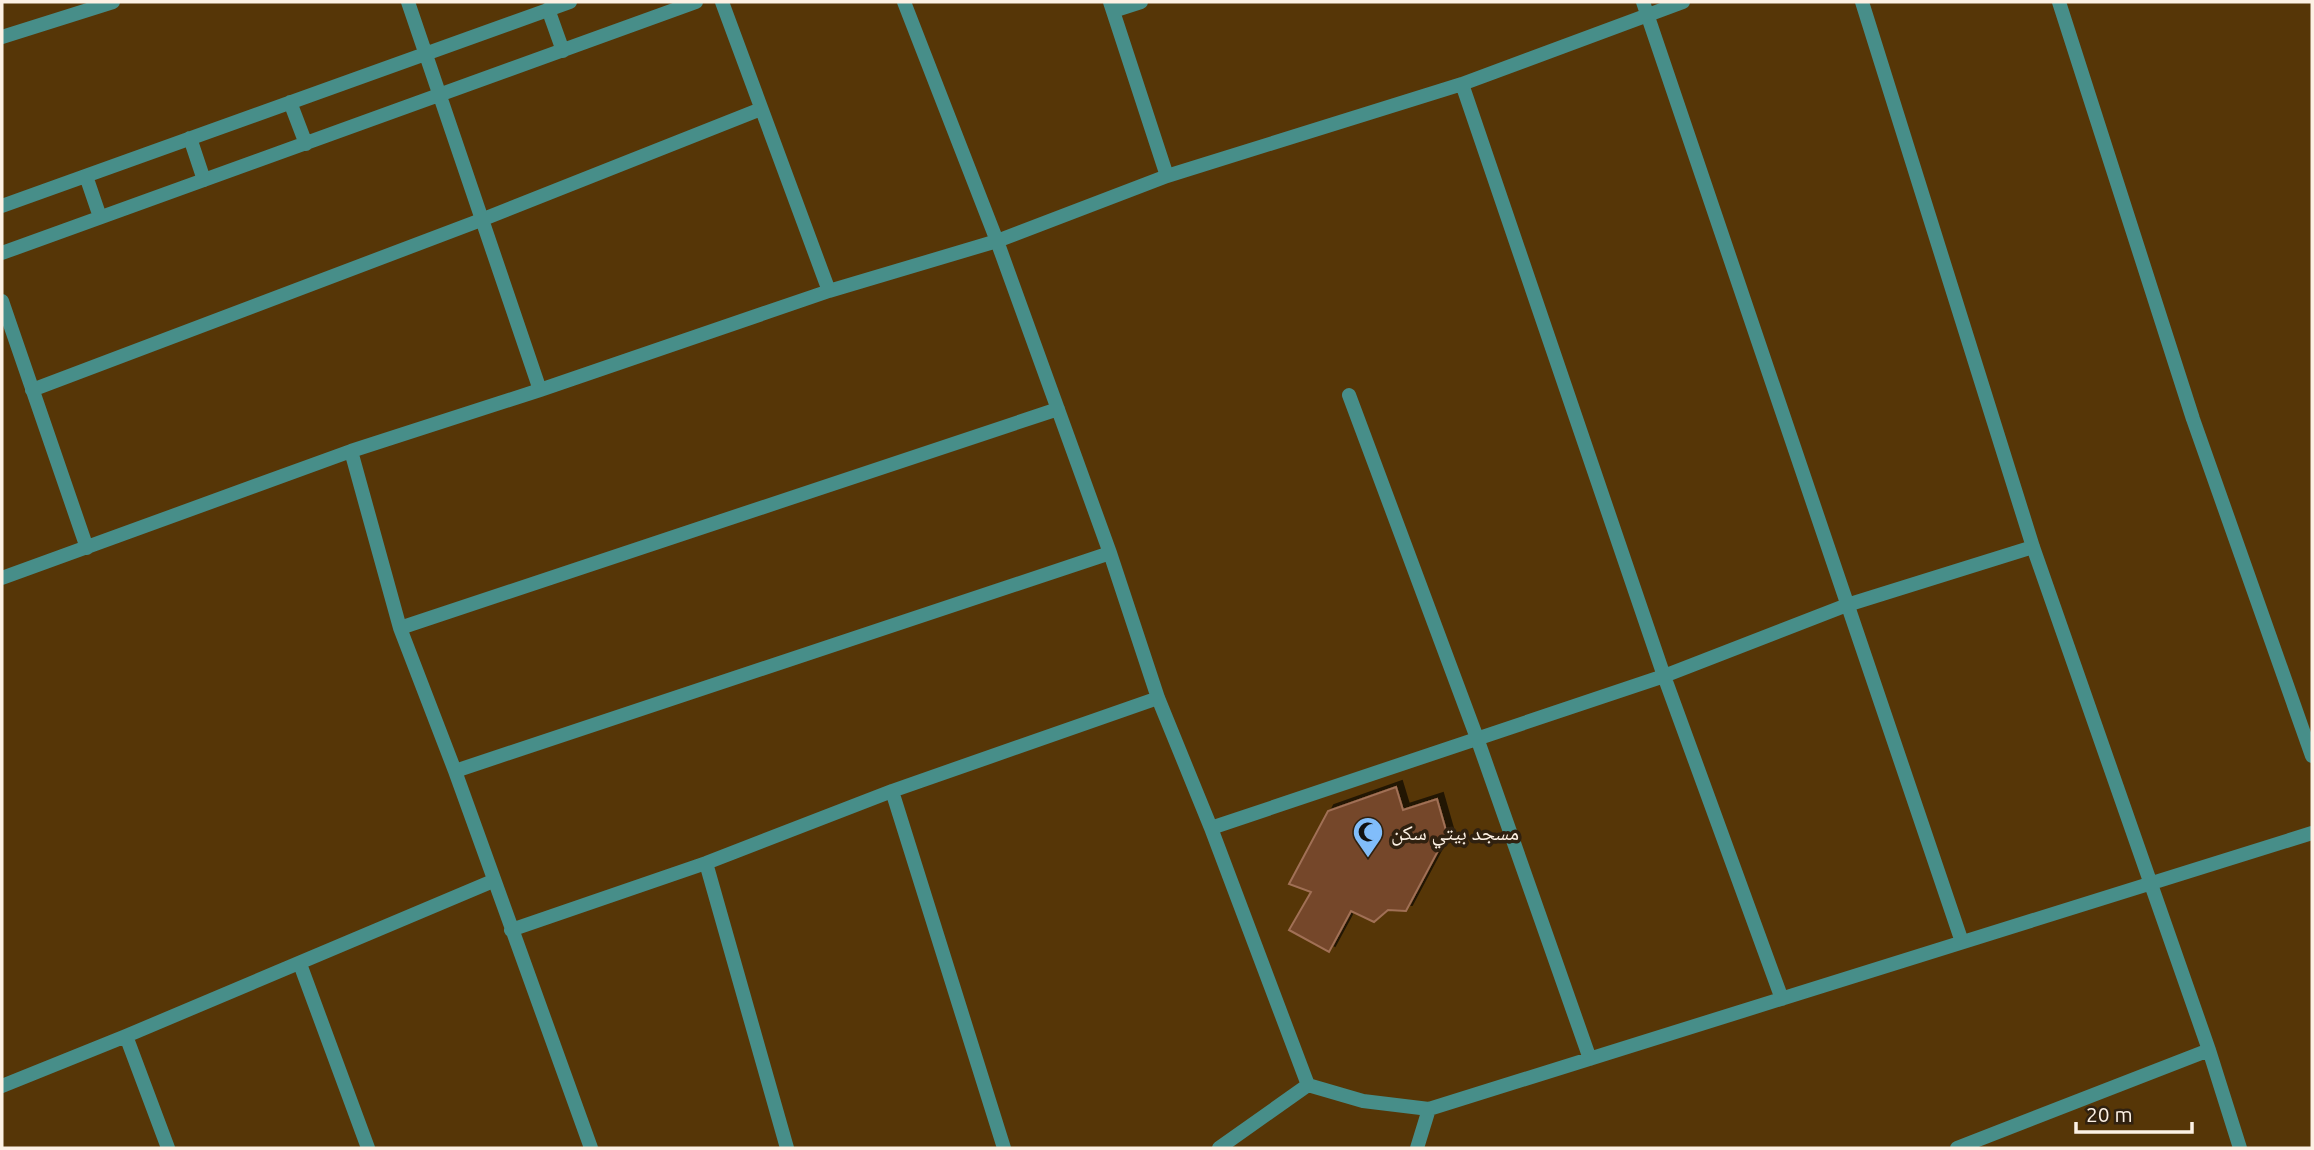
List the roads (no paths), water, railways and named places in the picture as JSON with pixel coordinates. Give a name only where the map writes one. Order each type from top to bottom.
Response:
[{"type":"street","points":[[2,37],[113,2]]},
{"type":"street","points":[[408,2],[540,390]]},
{"type":"street","points":[[2,206],[570,2]]},
{"type":"street","points":[[2,253],[696,2]]},
{"type":"street","points":[[722,2],[830,291]]},
{"type":"street","points":[[904,2],[997,241],[1110,553],[1157,698],[1211,828],[1308,1085]]},
{"type":"street","points":[[1141,2],[1111,7],[1167,176]]},
{"type":"street","points":[[2,578],[351,451],[830,291],[997,241],[1167,176],[1462,84],[1645,8],[1683,2]]},
{"type":"street","points":[[1862,2],[2033,547],[2209,1050],[2240,1148]]},
{"type":"street","points":[[2059,2],[2193,419],[2312,756]]},
{"type":"street","points":[[1645,8],[1962,942]]},
{"type":"street","points":[[548,9],[564,51]]},
{"type":"street","points":[[1462,84],[1664,676],[1782,999]]},
{"type":"street","points":[[290,102],[306,144]]},
{"type":"street","points":[[32,390],[481,220],[761,109]]},
{"type":"street","points":[[190,138],[204,180]]},
{"type":"street","points":[[86,176],[100,217]]},
{"type":"street","points":[[2,301],[87,548]]},
{"type":"street","points":[[1349,395],[1477,738],[1590,1059]]},
{"type":"street","points":[[400,628],[1058,409]]},
{"type":"street","points":[[351,451],[400,628],[591,1148]]},
{"type":"street","points":[[1211,828],[1664,676],[1847,604],[2033,547]]},
{"type":"street","points":[[454,771],[1110,553]]},
{"type":"street","points":[[511,930],[706,863],[892,791],[1157,698]]},
{"type":"street","points":[[892,791],[1004,1148]]},
{"type":"street","points":[[1308,1085],[1363,1101],[1429,1109],[2312,833]]},
{"type":"street","points":[[706,863],[787,1148]]},
{"type":"street","points":[[2,1086],[300,964],[493,881]]},
{"type":"street","points":[[300,964],[368,1148]]},
{"type":"street","points":[[126,1036],[168,1148]]},
{"type":"street","points":[[1957,1148],[2209,1050]]},
{"type":"street","points":[[1219,1148],[1308,1085]]},
{"type":"street","points":[[1417,1148],[1429,1109]]},
{"type":"place","name":"مسجد بيتي سكن","points":[[1368,859]]}]
